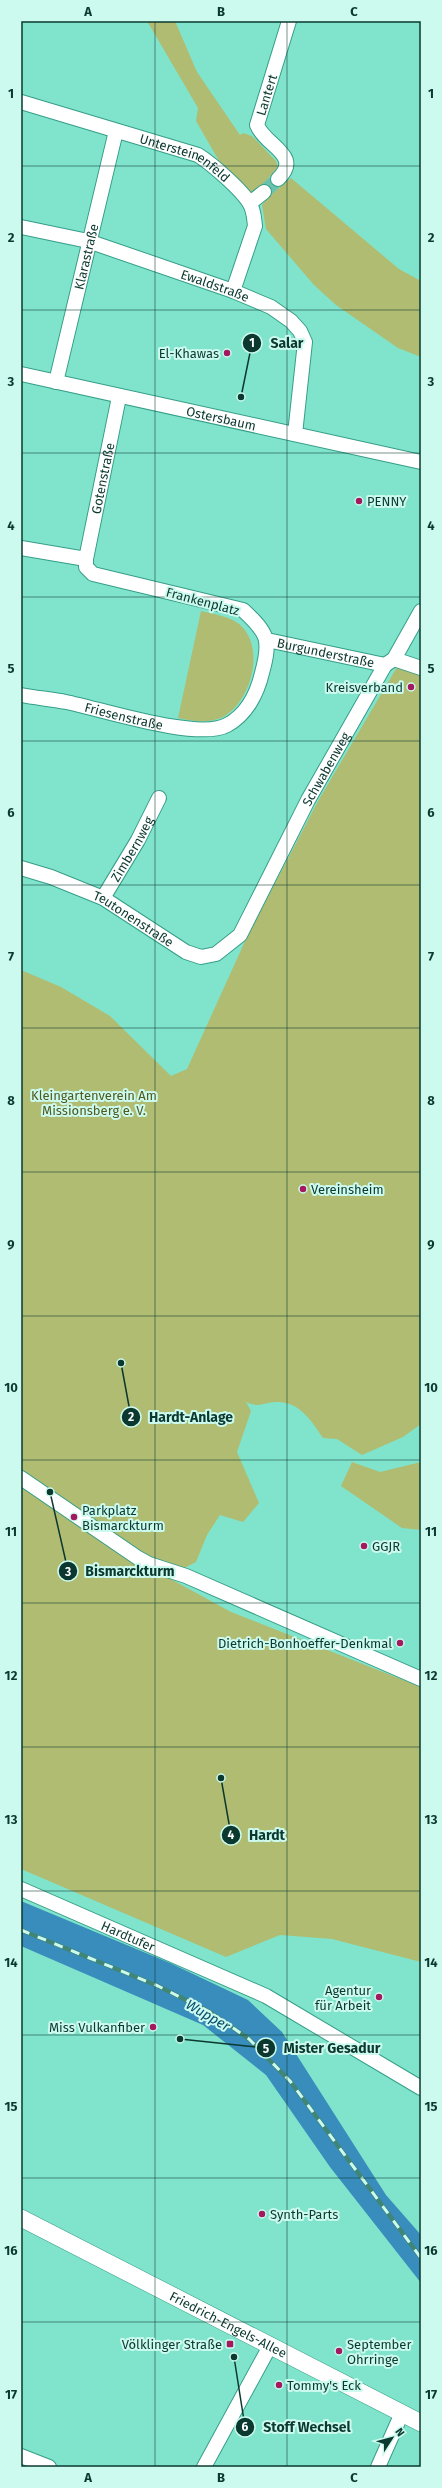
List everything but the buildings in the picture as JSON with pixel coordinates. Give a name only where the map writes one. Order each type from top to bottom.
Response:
[{"type":"main road","name":"Friedrich-Engels-Allee","points":[[21,2218],[28,2225],[421,2423]]},
{"type":"street","name":"Lantert","points":[[278,179],[287,169],[287,162],[283,155],[260,132],[257,125],[289,21]]},
{"type":"street","name":"Untersteinenfeld","points":[[21,102],[116,132],[198,155],[217,169],[250,203]]},
{"type":"street","name":"Klarastraße","points":[[56,382],[88,241],[116,132]]},
{"type":"street","points":[[233,290],[255,226],[250,203],[264,192]]},
{"type":"street","name":"Ewaldstraße","points":[[21,228],[88,241],[233,290],[271,307],[291,321],[300,331],[305,342],[295,434]]},
{"type":"street","name":"Ostersbaum","points":[[21,374],[421,462]]},
{"type":"street","name":"Gotenstraße","points":[[86,559],[120,397]]},
{"type":"street","points":[[21,548],[86,559]]},
{"type":"street","name":"Frankenplatz","points":[[86,559],[86,567],[93,574],[243,610],[258,624],[268,640]]},
{"type":"street","name":"Schwabenweg","points":[[240,935],[308,800],[421,611]]},
{"type":"street","name":"Burgunderstraße","points":[[268,640],[421,668]]},
{"type":"street","name":"Friesenstraße","points":[[21,695],[65,702],[179,728],[211,730],[227,725],[240,715],[250,704],[262,673],[268,640]]},
{"type":"street","name":"Zimbernweg","points":[[103,898],[138,840],[159,798]]},
{"type":"street","name":"Teutonenstraße","points":[[21,868],[51,876],[103,898],[186,952],[201,957],[216,954],[240,935]]},
{"type":"street","points":[[21,1478],[149,1564],[186,1576],[421,1679]]},
{"type":"street","name":"Hardtufer","points":[[21,1889],[266,1996],[421,2088]]},
{"type":"street","points":[[204,2467],[270,2346]]},
{"type":"street","points":[[378,2467],[402,2413]]},
{"type":"street","points":[[21,2456],[49,2467]]},
{"type":"green space","points":[[147,21],[175,21],[197,72],[240,135],[243,133],[252,136],[276,161],[278,167],[256,192],[248,193],[222,166],[196,121],[198,108]]},
{"type":"green space","points":[[291,178],[399,269],[421,281],[421,357],[398,348],[336,305],[314,285],[266,229],[262,205],[268,197]]},
{"type":"green space","points":[[201,611],[216,614],[235,621],[247,634],[252,646],[252,673],[242,699],[223,717],[212,721],[195,721],[178,718]]},
{"type":"green space","name":"Kleingartenverein Am Missionsberg e. V.","points":[[397,667],[421,674],[421,1424],[403,1437],[362,1455],[337,1439],[323,1438],[305,1414],[294,1406],[279,1402],[255,1405],[246,1402],[251,1411],[237,1452],[259,1503],[243,1522],[220,1515],[207,1535],[196,1562],[167,1577],[231,1612],[421,1687],[421,1962],[332,1939],[280,1935],[226,1957],[21,1869],[21,970],[61,987],[110,1016],[171,1076],[187,1069],[246,939],[318,801]]},
{"type":"green space","points":[[352,1462],[380,1472],[421,1462],[421,1530],[402,1528],[341,1486]]},
{"type":"water","name":"Wupper","points":[[21,1901],[170,1963],[248,2000],[282,2032],[386,2195],[421,2235],[421,2283],[330,2167],[266,2075],[203,2025],[21,1946]]},
{"type":"tunnel","points":[[264,192],[278,179]]},
{"type":"railway","points":[[21,1930],[158,1986],[210,2012],[249,2039],[290,2081],[421,2258]]},
{"type":"place","name":"El-Khawas","points":[[227,353]]},
{"type":"place","name":"Salar","points":[[241,397]]},
{"type":"place","name":"PENNY","points":[[359,501]]},
{"type":"place","name":"Kreisverband","points":[[411,687]]},
{"type":"place","name":"Vereinsheim","points":[[303,1189]]},
{"type":"place","name":"Hardt-Anlage","points":[[121,1363]]},
{"type":"place","name":"Bismarckturm","points":[[50,1492]]},
{"type":"place","name":"Parkplatz Bismarckturm","points":[[74,1517]]},
{"type":"place","name":"GGJR","points":[[364,1546]]},
{"type":"place","name":"Dietrich-Bonhoeffer-Denkmal","points":[[400,1643]]},
{"type":"place","name":"Hardt","points":[[221,1778]]},
{"type":"place","name":"Agentur für Arbeit","points":[[379,1997]]},
{"type":"place","name":"Miss Vulkanfiber","points":[[153,2027]]},
{"type":"place","name":"Mister Gesadur","points":[[180,2039]]},
{"type":"place","name":"Synth-Parts","points":[[262,2214]]},
{"type":"place","name":"Völklinger Straße","points":[[230,2344]]},
{"type":"place","name":"September Ohrringe","points":[[339,2351]]},
{"type":"place","name":"Stoff Wechsel","points":[[234,2357]]},
{"type":"place","name":"Tommy's Eck","points":[[279,2385]]}]
